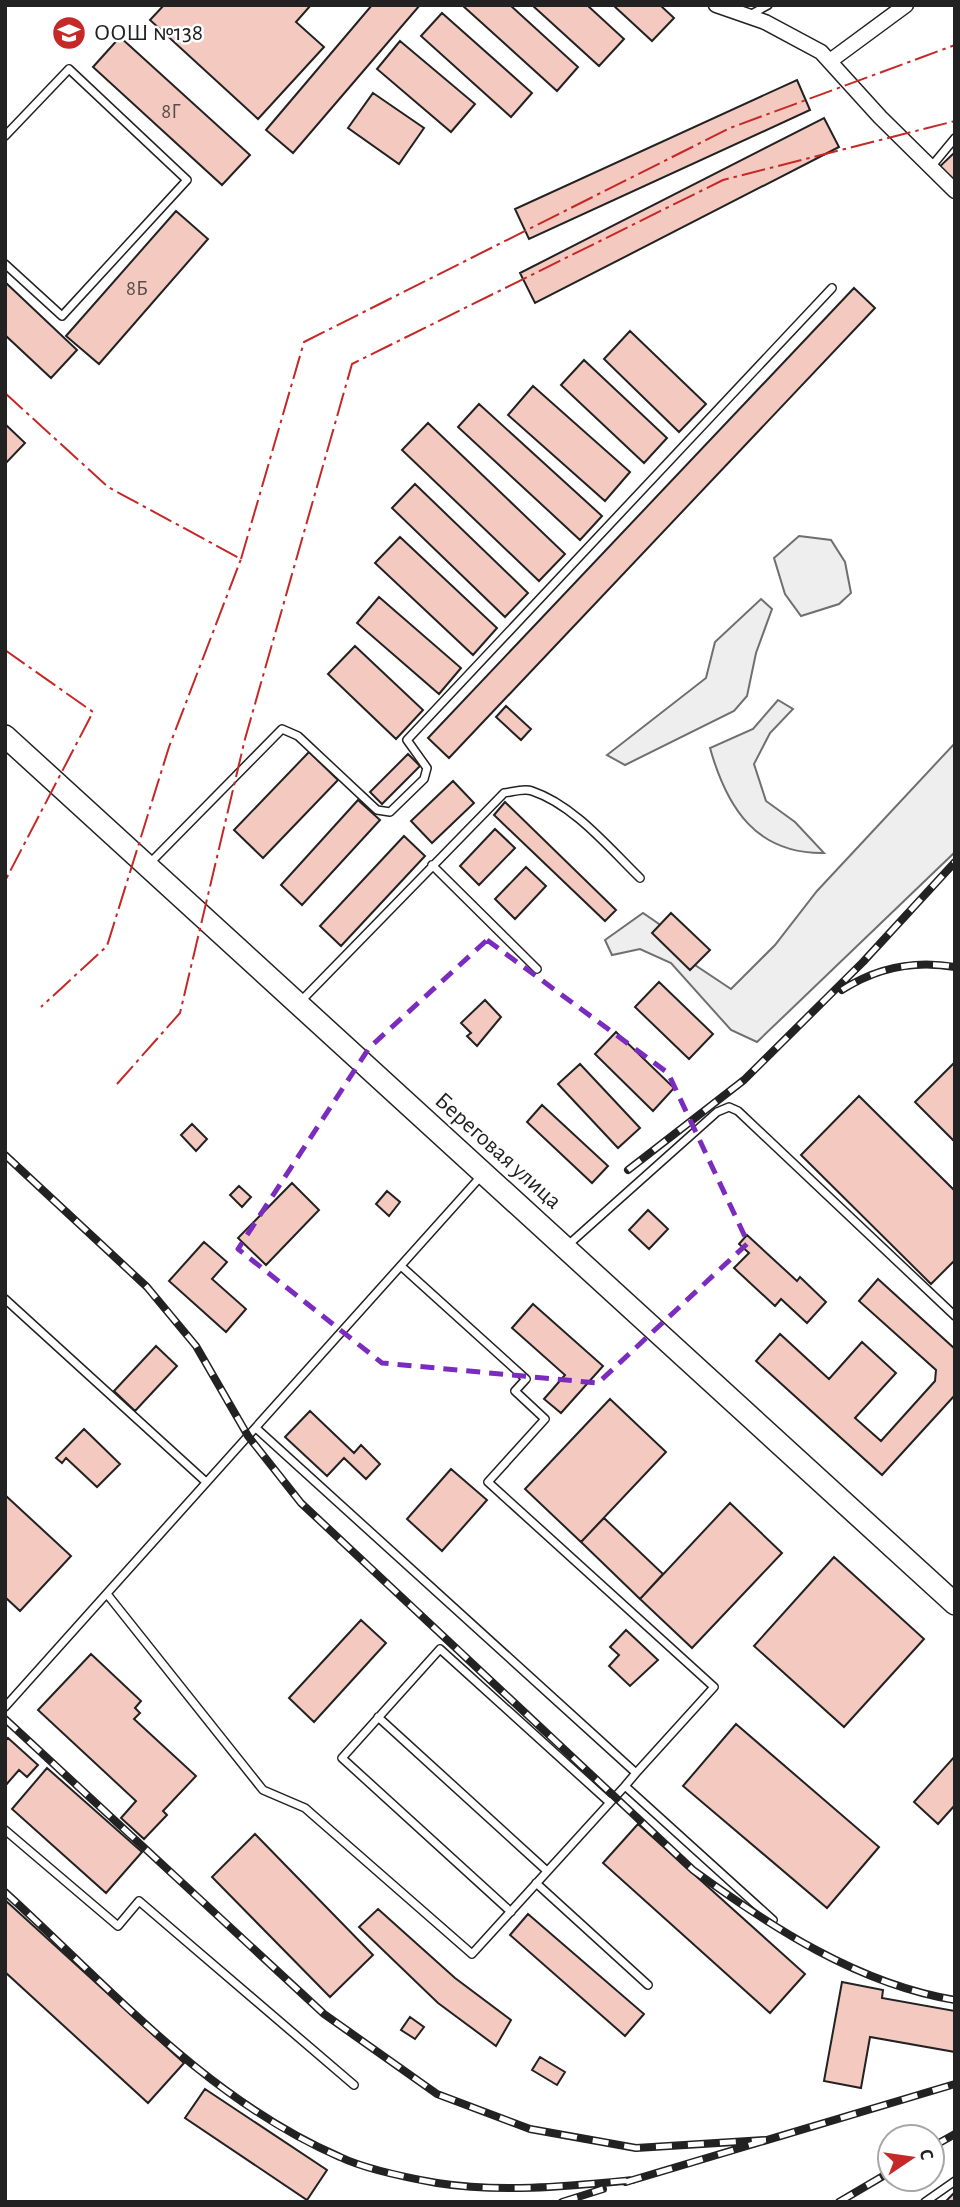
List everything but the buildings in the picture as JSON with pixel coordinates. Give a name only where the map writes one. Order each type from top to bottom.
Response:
[{"type":"street","points":[[716,5],[765,22],[821,52],[955,191]]},
{"type":"street","points":[[830,61],[906,5]]},
{"type":"street","name":"Береговая улица","points":[[5,736],[955,1604]]},
{"type":"lane","points":[[747,17],[768,5]]},
{"type":"lane","points":[[5,136],[69,69],[187,180],[62,316],[5,264]]},
{"type":"lane","points":[[930,167],[955,138]]},
{"type":"lane","points":[[147,866],[282,729],[298,736],[377,810],[390,812],[424,779],[427,768],[407,740],[832,288]]},
{"type":"lane","points":[[298,1004],[504,793],[529,790],[576,818],[640,878]]},
{"type":"lane","points":[[432,865],[537,969]]},
{"type":"lane","points":[[565,1248],[717,1112],[729,1107],[738,1111],[955,1315]]},
{"type":"lane","points":[[5,1707],[484,1174]]},
{"type":"lane","points":[[107,1594],[263,1790],[305,1808],[472,1954],[714,1687],[488,1482],[545,1419],[515,1391],[526,1379],[401,1266]]},
{"type":"lane","points":[[5,1299],[206,1482]]},
{"type":"lane","points":[[256,1428],[636,1773]]},
{"type":"lane","points":[[510,1912],[342,1758],[378,1717],[440,1649],[609,1802]]},
{"type":"lane","points":[[378,1717],[547,1871]]},
{"type":"lane","points":[[625,1786],[773,1920]]},
{"type":"lane","points":[[5,1830],[117,1926],[139,1901],[355,2085]]},
{"type":"lane","points":[[536,1884],[648,1985]]},
{"type":"lane","points":[[925,2202],[955,2181]]},
{"type":"highlighted area","points":[[487,940],[668,1073],[748,1243],[598,1383],[382,1363],[238,1249],[369,1048]]},
{"type":"shaded area","points":[[799,536],[831,540],[845,562],[851,593],[839,604],[801,616],[785,594],[774,558]]},
{"type":"shaded area","points":[[761,599],[772,609],[756,653],[747,696],[734,711],[625,765],[607,755],[706,678],[715,642]]},
{"type":"shaded area","points":[[778,700],[793,709],[770,733],[754,764],[766,801],[795,822],[824,853],[800,851],[780,845],[763,836],[748,823],[725,790],[710,748],[753,729]]},
{"type":"shaded area","points":[[955,743],[955,852],[757,1042],[731,1030],[671,963],[640,949],[612,955],[605,940],[643,913],[659,924],[683,957],[731,989],[775,945],[817,891]]},
{"type":"railway","points":[[628,1170],[744,1080],[863,962],[955,862]]},
{"type":"railway","points":[[842,990],[868,976],[896,968],[911,965],[955,967]]},
{"type":"railway","points":[[5,1155],[147,1287],[196,1346],[248,1436],[301,1503],[693,1870],[785,1932],[850,1967],[884,1981],[955,2000]]},
{"type":"railway","points":[[5,1719],[324,2014],[437,2094],[530,2129],[636,2148],[766,2140]]},
{"type":"railway","points":[[5,1892],[122,2003],[203,2073],[292,2133],[340,2157],[387,2173],[437,2183],[486,2188],[535,2188],[633,2180]]},
{"type":"railway","points":[[626,2182],[955,2084]]},
{"type":"railway","points":[[946,2139],[955,2134]]},
{"type":"railway","points":[[839,2202],[876,2180]]},
{"type":"railway","points":[[562,2202],[603,2189]]},
{"type":"power","points":[[241,559],[304,342],[730,128],[955,45]]},
{"type":"power","points":[[117,1084],[180,1013],[245,739],[352,364],[723,180],[955,121]]},
{"type":"power","points":[[5,393],[108,487],[241,559],[169,747],[107,946],[41,1007]]},
{"type":"power","points":[[5,650],[93,712],[5,881]]},
{"type":"place","name":"ООШ №138","points":[[69,33]]}]
